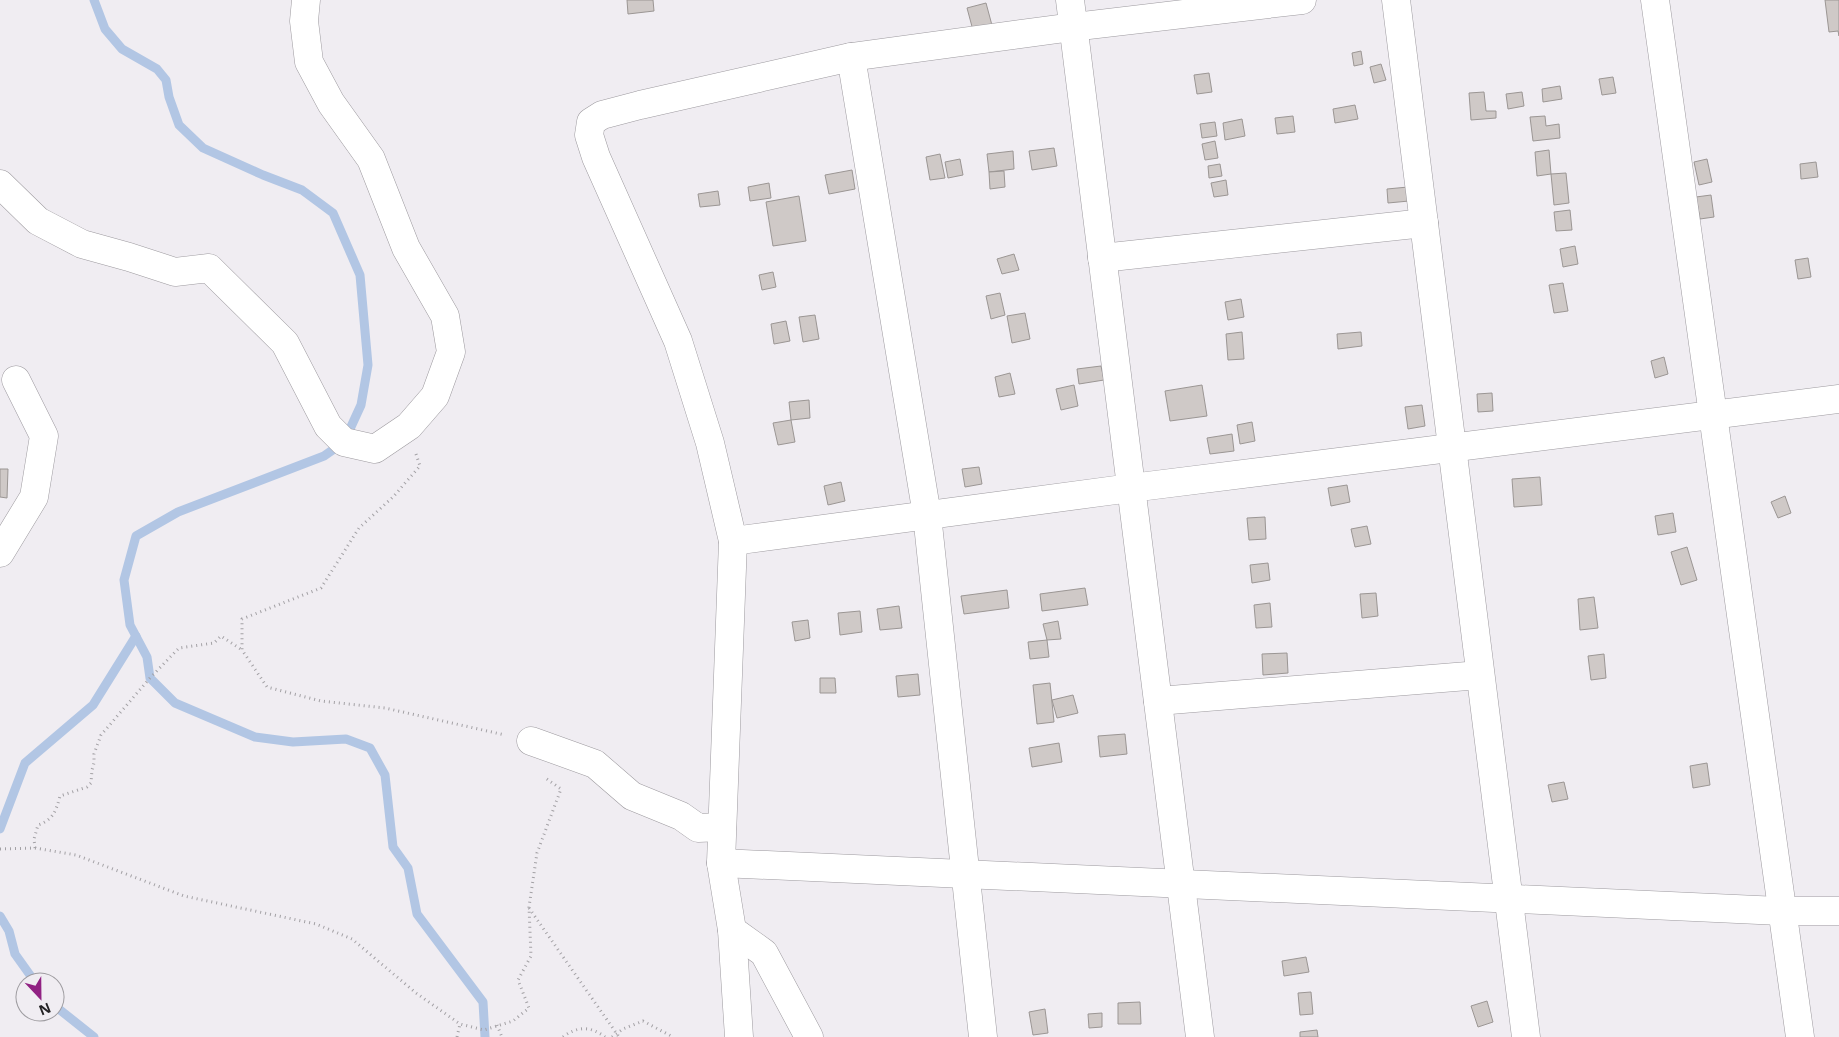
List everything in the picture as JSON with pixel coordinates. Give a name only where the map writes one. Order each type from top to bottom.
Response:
[{"type":"street","points":[[0,184],[38,221],[82,244],[175,272],[209,268],[285,343],[328,426],[344,442],[375,449],[409,426],[435,396],[451,352],[445,316],[406,248],[371,160],[331,103],[309,62],[304,21],[306,0]]},
{"type":"street","points":[[1070,0],[1200,1037]]},
{"type":"street","points":[[739,1037],[732,930],[721,863],[733,541],[710,443],[678,341],[596,158],[589,128],[594,119],[612,112],[852,58],[1073,27],[1302,0]]},
{"type":"street","points":[[1396,0],[1526,1037]]},
{"type":"street","points":[[1655,0],[1800,1037]]},
{"type":"street","points":[[852,58],[927,515],[983,1037]]},
{"type":"street","points":[[1102,258],[1424,223]]},
{"type":"street","points":[[0,553],[34,497],[44,436],[16,380]]},
{"type":"street","points":[[733,541],[1131,488],[1839,399]]},
{"type":"street","points":[[1158,701],[1480,675]]},
{"type":"street","points":[[531,741],[595,764],[632,796],[680,816],[698,828],[722,827]]},
{"type":"street","points":[[721,863],[1782,911],[1839,911]]},
{"type":"street","points":[[732,930],[764,953],[809,1037]]},
{"type":"path","points":[[242,650],[242,619],[321,588],[358,528],[392,498],[420,466],[409,426]]},
{"type":"path","points":[[0,849],[35,848],[76,855],[184,896],[316,924],[352,939],[416,992],[460,1024],[484,1030],[513,1021],[529,1008],[518,980],[531,956],[529,907],[537,853],[560,789],[534,771],[531,741],[385,708],[321,701],[267,687],[242,650],[221,636],[214,643],[179,648],[150,678],[101,735],[94,754],[91,783],[87,787],[60,796],[52,817],[38,825],[34,839],[35,848]]},
{"type":"path","points":[[529,907],[619,1037]]},
{"type":"path","points":[[612,1037],[616,1033],[643,1021],[673,1037]]},
{"type":"path","points":[[457,1037],[460,1024]]},
{"type":"path","points":[[497,1026],[502,1037]]},
{"type":"path","points":[[563,1037],[572,1030],[590,1029],[605,1037]]},
{"type":"building","points":[[627,0],[653,0],[654,11],[628,14]]},
{"type":"building","points":[[1825,0],[1839,0],[1839,36],[1838,31],[1829,32]]},
{"type":"building","points":[[986,3],[993,29],[974,34],[967,8]]},
{"type":"building","points":[[1361,51],[1363,64],[1354,66],[1352,53]]},
{"type":"building","points":[[1381,64],[1386,80],[1374,83],[1370,67]]},
{"type":"building","points":[[1209,73],[1212,92],[1197,94],[1194,75]]},
{"type":"building","points":[[1613,77],[1616,93],[1602,95],[1599,79]]},
{"type":"building","points":[[1560,86],[1562,99],[1543,102],[1542,89]]},
{"type":"building","points":[[1484,92],[1486,111],[1496,111],[1496,118],[1471,120],[1469,93]]},
{"type":"building","points":[[1522,92],[1524,106],[1508,109],[1506,94]]},
{"type":"building","points":[[1355,105],[1358,119],[1335,123],[1333,109]]},
{"type":"building","points":[[1293,116],[1295,132],[1277,134],[1275,118]]},
{"type":"building","points":[[1545,116],[1546,126],[1559,124],[1560,138],[1533,141],[1530,117]]},
{"type":"building","points":[[1242,119],[1245,136],[1225,140],[1223,123]]},
{"type":"building","points":[[1215,122],[1217,136],[1202,138],[1200,124]]},
{"type":"building","points":[[1215,141],[1218,158],[1205,160],[1202,144]]},
{"type":"building","points":[[1054,148],[1057,166],[1032,170],[1029,151]]},
{"type":"building","points":[[1549,150],[1551,174],[1537,176],[1535,152]]},
{"type":"building","points":[[1013,151],[1014,169],[989,172],[987,154]]},
{"type":"building","points":[[940,154],[945,178],[930,180],[926,157]]},
{"type":"building","points":[[960,159],[963,175],[948,178],[945,162]]},
{"type":"building","points":[[1707,159],[1712,182],[1699,185],[1694,162]]},
{"type":"building","points":[[1816,162],[1818,177],[1801,179],[1800,164]]},
{"type":"building","points":[[1220,164],[1222,176],[1209,178],[1208,166]]},
{"type":"building","points":[[852,170],[855,189],[829,194],[825,175]]},
{"type":"building","points":[[1004,171],[1005,187],[990,189],[989,172]]},
{"type":"building","points":[[1566,173],[1569,203],[1554,205],[1551,174]]},
{"type":"building","points":[[1226,180],[1228,195],[1214,197],[1211,183]]},
{"type":"building","points":[[769,183],[771,198],[750,201],[748,187]]},
{"type":"building","points":[[1408,187],[1409,201],[1388,203],[1387,189]]},
{"type":"building","points":[[718,191],[720,205],[700,207],[698,194]]},
{"type":"building","points":[[1711,195],[1714,217],[1700,219],[1696,197]]},
{"type":"building","points":[[799,196],[806,241],[773,246],[766,202]]},
{"type":"building","points":[[1570,210],[1572,230],[1556,231],[1554,212]]},
{"type":"building","points":[[1575,246],[1578,264],[1563,267],[1560,249]]},
{"type":"building","points":[[1014,254],[1019,270],[1002,274],[997,259]]},
{"type":"building","points":[[1808,258],[1811,277],[1798,279],[1795,260]]},
{"type":"building","points":[[773,272],[776,287],[762,290],[759,275]]},
{"type":"building","points":[[1563,283],[1568,311],[1554,313],[1549,285]]},
{"type":"building","points":[[1000,293],[1005,315],[991,319],[986,296]]},
{"type":"building","points":[[1241,299],[1244,317],[1228,320],[1225,302]]},
{"type":"building","points":[[1025,313],[1030,339],[1012,343],[1007,316]]},
{"type":"building","points":[[815,315],[819,339],[803,342],[799,317]]},
{"type":"building","points":[[786,321],[790,341],[774,344],[771,324]]},
{"type":"building","points":[[1242,332],[1244,359],[1228,360],[1226,334]]},
{"type":"building","points":[[1361,332],[1362,346],[1338,349],[1337,334]]},
{"type":"building","points":[[1664,357],[1668,374],[1655,378],[1651,361]]},
{"type":"building","points":[[1101,366],[1104,380],[1079,384],[1077,369]]},
{"type":"building","points":[[1010,373],[1015,394],[999,397],[995,377]]},
{"type":"building","points":[[1074,385],[1078,406],[1061,410],[1056,389]]},
{"type":"building","points":[[1202,385],[1207,416],[1170,421],[1165,391]]},
{"type":"building","points":[[1492,393],[1493,411],[1478,412],[1477,394]]},
{"type":"building","points":[[809,400],[810,418],[791,420],[789,402]]},
{"type":"building","points":[[1422,405],[1425,426],[1408,429],[1405,407]]},
{"type":"building","points":[[791,420],[795,442],[778,445],[773,423]]},
{"type":"building","points":[[1252,422],[1255,441],[1240,444],[1237,425]]},
{"type":"building","points":[[1232,434],[1234,451],[1210,454],[1207,438]]},
{"type":"building","points":[[979,467],[982,484],[965,487],[962,469]]},
{"type":"building","points":[[0,469],[8,469],[7,498],[0,497]]},
{"type":"building","points":[[1540,477],[1542,505],[1514,507],[1512,479]]},
{"type":"building","points":[[841,482],[845,501],[828,505],[824,486]]},
{"type":"building","points":[[1347,485],[1350,502],[1331,506],[1328,488]]},
{"type":"building","points":[[1785,496],[1791,513],[1778,518],[1771,502]]},
{"type":"building","points":[[1673,513],[1676,532],[1658,535],[1655,516]]},
{"type":"building","points":[[1265,517],[1266,539],[1249,540],[1247,518]]},
{"type":"building","points":[[1367,526],[1371,544],[1355,547],[1351,529]]},
{"type":"building","points":[[1687,547],[1697,580],[1681,585],[1671,552]]},
{"type":"building","points":[[1268,563],[1270,580],[1252,583],[1250,565]]},
{"type":"building","points":[[1085,588],[1088,605],[1042,611],[1040,594]]},
{"type":"building","points":[[1007,590],[1009,608],[964,614],[961,596]]},
{"type":"building","points":[[1376,593],[1378,616],[1362,618],[1360,594]]},
{"type":"building","points":[[1594,597],[1598,628],[1580,630],[1578,599]]},
{"type":"building","points":[[1270,603],[1272,627],[1256,628],[1254,605]]},
{"type":"building","points":[[899,606],[902,628],[880,630],[877,609]]},
{"type":"building","points":[[860,611],[862,632],[840,635],[838,613]]},
{"type":"building","points":[[808,620],[810,638],[795,641],[792,622]]},
{"type":"building","points":[[1058,621],[1061,639],[1047,640],[1043,624]]},
{"type":"building","points":[[1047,640],[1049,657],[1030,659],[1028,642]]},
{"type":"building","points":[[1287,653],[1288,673],[1263,675],[1262,654]]},
{"type":"building","points":[[1604,654],[1606,678],[1591,680],[1588,656]]},
{"type":"building","points":[[918,674],[920,695],[898,697],[896,676]]},
{"type":"building","points":[[820,678],[835,678],[836,693],[820,693]]},
{"type":"building","points":[[1050,683],[1054,722],[1037,724],[1033,685]]},
{"type":"building","points":[[1073,695],[1078,713],[1057,718],[1052,700]]},
{"type":"building","points":[[1125,734],[1127,754],[1100,757],[1098,736]]},
{"type":"building","points":[[1059,743],[1062,762],[1032,767],[1029,748]]},
{"type":"building","points":[[1707,763],[1710,785],[1693,788],[1690,766]]},
{"type":"building","points":[[1564,782],[1568,799],[1552,802],[1548,785]]},
{"type":"building","points":[[1306,957],[1309,972],[1284,976],[1282,961]]},
{"type":"building","points":[[1311,992],[1313,1014],[1300,1015],[1298,993]]},
{"type":"building","points":[[1487,1001],[1493,1022],[1478,1027],[1471,1006]]},
{"type":"building","points":[[1140,1002],[1141,1024],[1118,1024],[1118,1003]]},
{"type":"building","points":[[1045,1009],[1048,1033],[1033,1035],[1029,1012]]},
{"type":"building","points":[[1102,1013],[1102,1027],[1089,1028],[1088,1014]]},
{"type":"building","points":[[1317,1030],[1318,1037],[1300,1037],[1300,1032]]},
{"type":"waterway","points":[[94,0],[105,29],[122,49],[157,69],[166,80],[169,97],[179,125],[203,148],[302,190],[333,213],[360,275],[368,365],[361,405],[344,442],[324,456],[178,512],[136,536],[124,580],[130,625],[147,657],[150,678],[175,703],[255,737],[293,742],[346,739],[370,748],[385,775],[393,847],[408,868],[417,914],[483,1002],[485,1037]]},
{"type":"waterway","points":[[0,829],[25,763],[93,705],[136,636]]},
{"type":"waterway","points":[[0,916],[9,931],[15,954],[28,972]]},
{"type":"waterway","points":[[65,1014],[94,1037]]}]
